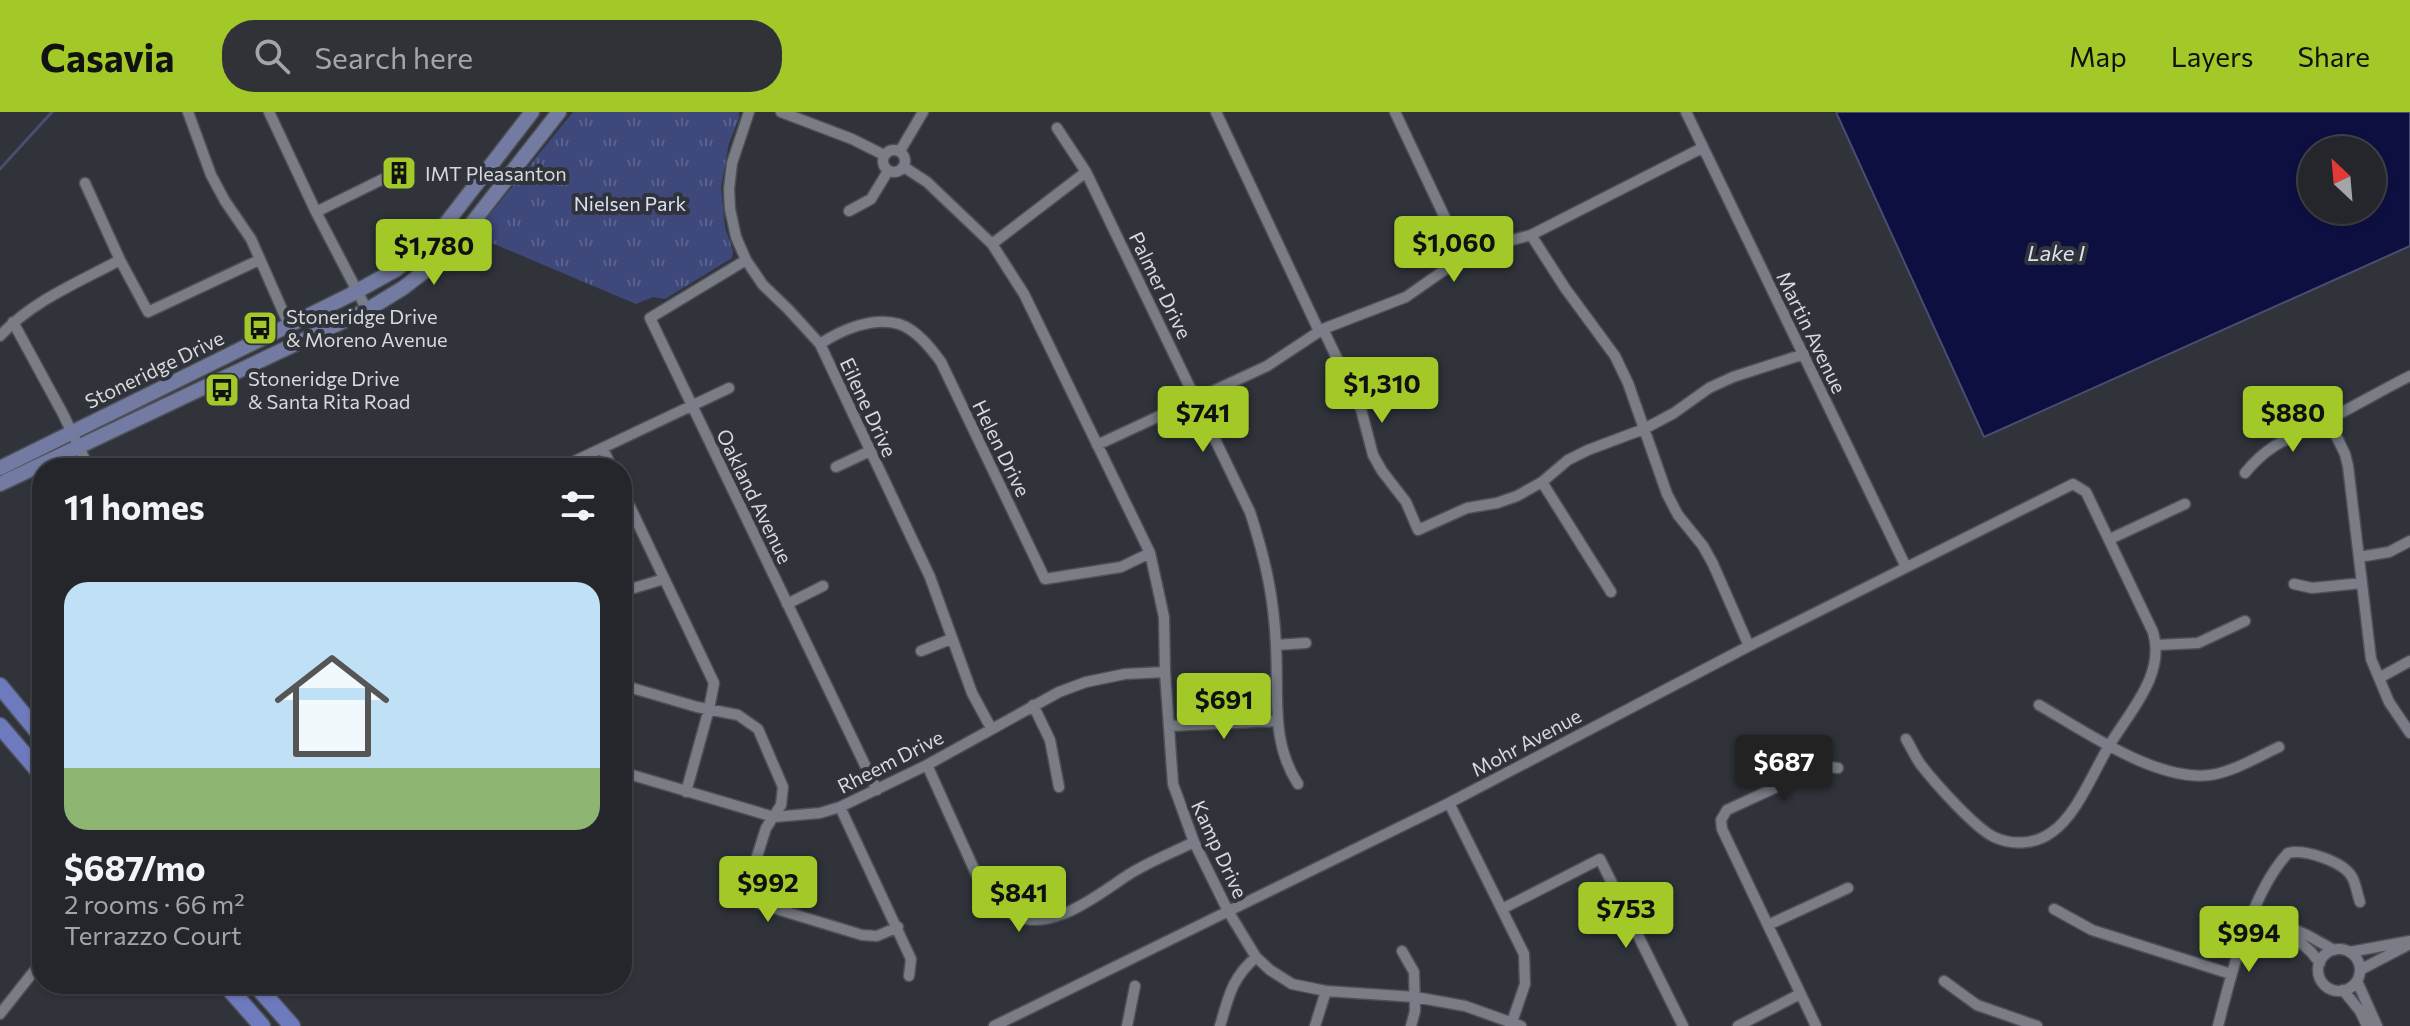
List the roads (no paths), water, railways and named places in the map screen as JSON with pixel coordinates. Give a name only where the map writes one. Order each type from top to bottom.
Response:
[{"type":"main road","name":"Stoneridge Drive","points":[[53,458],[367,310],[403,288],[462,236],[559,112]]},
{"type":"main road","name":"Stoneridge Drive","points":[[0,468],[397,269],[437,235],[529,113]]},
{"type":"main road","name":"Stoneridge Drive","points":[[0,484],[32,468]]},
{"type":"main road","points":[[0,686],[32,725]]},
{"type":"main road","points":[[0,726],[32,763]]},
{"type":"main road","points":[[234,994],[262,1026]]},
{"type":"main road","points":[[264,994],[292,1026]]},
{"type":"street","points":[[188,112],[211,175],[251,239],[289,325]]},
{"type":"street","points":[[269,112],[367,310]]},
{"type":"street","name":"Eilene Drive","points":[[749,112],[732,163],[729,189],[736,237],[746,260],[763,285],[820,344],[930,577],[972,693],[991,728]]},
{"type":"street","points":[[781,112],[852,139],[884,155]]},
{"type":"street","points":[[900,151],[923,112]]},
{"type":"street","points":[[1216,112],[1361,409],[1373,455],[1406,502],[1418,530],[1467,508],[1517,496],[1542,482],[1568,460],[1644,429],[1674,413],[1709,388],[1804,354]]},
{"type":"street","points":[[1395,112],[1464,258]]},
{"type":"street","name":"Martin Avenue","points":[[1686,112],[1906,567]]},
{"type":"street","name":"Palmer Drive","points":[[1057,128],[1086,172],[1250,512],[1266,558],[1276,645],[1279,741],[1286,766],[1298,784]]},
{"type":"street","points":[[1097,445],[1267,366],[1321,330],[1406,297],[1483,248],[1531,235],[1702,148]]},
{"type":"street","points":[[891,150],[900,151],[905,158],[904,167],[897,172],[888,171],[883,164],[884,155],[891,150]]},
{"type":"street","name":"Kamp Drive","points":[[904,167],[927,182],[992,244],[1024,294],[1150,553],[1164,617],[1173,784],[1194,842],[1228,911],[1256,957],[1292,984],[1326,991],[1415,997],[1465,1006],[1515,1024]]},
{"type":"street","points":[[849,211],[871,199],[888,171]]},
{"type":"street","points":[[992,244],[1086,172]]},
{"type":"street","points":[[316,212],[383,179]]},
{"type":"street","points":[[85,183],[148,312],[259,260]]},
{"type":"street","points":[[1531,235],[1615,356],[1628,383],[1667,494],[1713,564],[1749,646]]},
{"type":"street","points":[[0,336],[30,309],[120,260]]},
{"type":"street","name":"Oakland Avenue","points":[[746,260],[650,318],[877,790]]},
{"type":"street","points":[[13,322],[84,458]]},
{"type":"street","name":"Helen Drive","points":[[820,344],[849,328],[877,323],[899,324],[929,344],[941,362],[1045,579],[1121,567],[1150,553]]},
{"type":"street","points":[[2245,473],[2259,455],[2272,446],[2410,376]]},
{"type":"street","points":[[583,458],[729,388]]},
{"type":"street","points":[[2328,419],[2348,466],[2371,659],[2389,702],[2410,733]]},
{"type":"street","points":[[603,449],[607,458]]},
{"type":"street","points":[[836,467],[870,451]]},
{"type":"street","points":[[1542,482],[1611,592]]},
{"type":"street","name":"Mohr Avenue","points":[[994,1026],[1449,803],[1749,646],[2073,484],[2086,492],[2110,539]]},
{"type":"street","points":[[1906,739],[1920,764],[1992,837],[2010,843],[2034,841],[2053,832],[2069,816],[2109,745],[2150,683],[2157,645],[2110,539],[2185,504]]},
{"type":"street","points":[[632,511],[714,683],[686,792]]},
{"type":"street","points":[[2359,557],[2389,552],[2410,541]]},
{"type":"street","points":[[632,588],[664,579]]},
{"type":"street","points":[[2294,584],[2312,588],[2362,583]]},
{"type":"street","points":[[787,604],[823,586]]},
{"type":"street","points":[[2157,645],[2198,643],[2245,621]]},
{"type":"street","points":[[921,651],[951,639]]},
{"type":"street","points":[[1276,645],[1306,643]]},
{"type":"street","points":[[2379,678],[2410,661]]},
{"type":"street","name":"Rheem Drive","points":[[632,775],[774,817],[820,813],[877,790],[1033,705],[1086,682],[1125,674],[1165,672]]},
{"type":"street","points":[[632,688],[738,715],[758,729],[783,787],[781,805],[766,828],[748,885],[751,897],[760,904],[862,935],[877,936],[898,927]]},
{"type":"street","points":[[1033,705],[1050,740],[1059,787]]},
{"type":"street","points":[[2039,705],[2149,765],[2185,775],[2225,771],[2279,747]]},
{"type":"street","points":[[1169,726],[1278,721]]},
{"type":"street","points":[[927,765],[983,889],[1002,907],[1019,917],[1036,919],[1068,913],[1130,874],[1194,842]]},
{"type":"street","points":[[1816,1026],[1722,829],[1721,820],[1727,810],[1822,766],[1838,768]]},
{"type":"street","points":[[1449,803],[1524,954],[1525,984],[1515,1024]]},
{"type":"street","points":[[840,807],[898,927],[911,959],[909,976]]},
{"type":"street","points":[[2218,1026],[2231,974],[2254,912],[2280,861],[2288,853],[2305,852],[2343,866],[2352,877],[2360,902]]},
{"type":"street","points":[[1502,909],[1600,859],[1683,1026]]},
{"type":"street","points":[[1768,925],[1848,888]]},
{"type":"street","points":[[2054,909],[2092,930],[2231,974]]},
{"type":"street","points":[[2254,912],[2334,950],[2350,952],[2410,943]]},
{"type":"street","points":[[2279,924],[2320,963]]},
{"type":"street","points":[[2343,990],[2410,943]]},
{"type":"street","points":[[2334,950],[2325,955],[2320,963],[2319,973],[2323,983],[2332,989],[2343,990],[2360,1011],[2367,1026]]},
{"type":"street","points":[[1402,951],[1414,972],[1415,1011],[1411,1026]]},
{"type":"street","points":[[2350,952],[2357,959],[2359,976],[2377,1026]]},
{"type":"street","points":[[1220,1026],[1232,984],[1242,969],[1256,957]]},
{"type":"street","points":[[0,1014],[32,974]]},
{"type":"street","points":[[1944,981],[1977,1005],[2037,1026]]},
{"type":"street","points":[[1127,1026],[1135,986]]},
{"type":"street","points":[[1315,1026],[1326,991]]},
{"type":"street","points":[[1738,1026],[1800,994]]},
{"type":"water","name":"Lake I","points":[[1836,112],[2410,112],[2410,246],[1984,437]]},
{"type":"waterway","points":[[0,169],[52,112]]},
{"type":"place","name":"IMT Pleasanton","points":[[399,173]]},
{"type":"place","name":"Stoneridge Drive & Moreno Avenue","points":[[260,328]]},
{"type":"place","name":"Stoneridge Drive & Santa Rita Road","points":[[222,390]]},
{"type":"park label","name":"Nielsen Park","points":[[630,203]]}]
